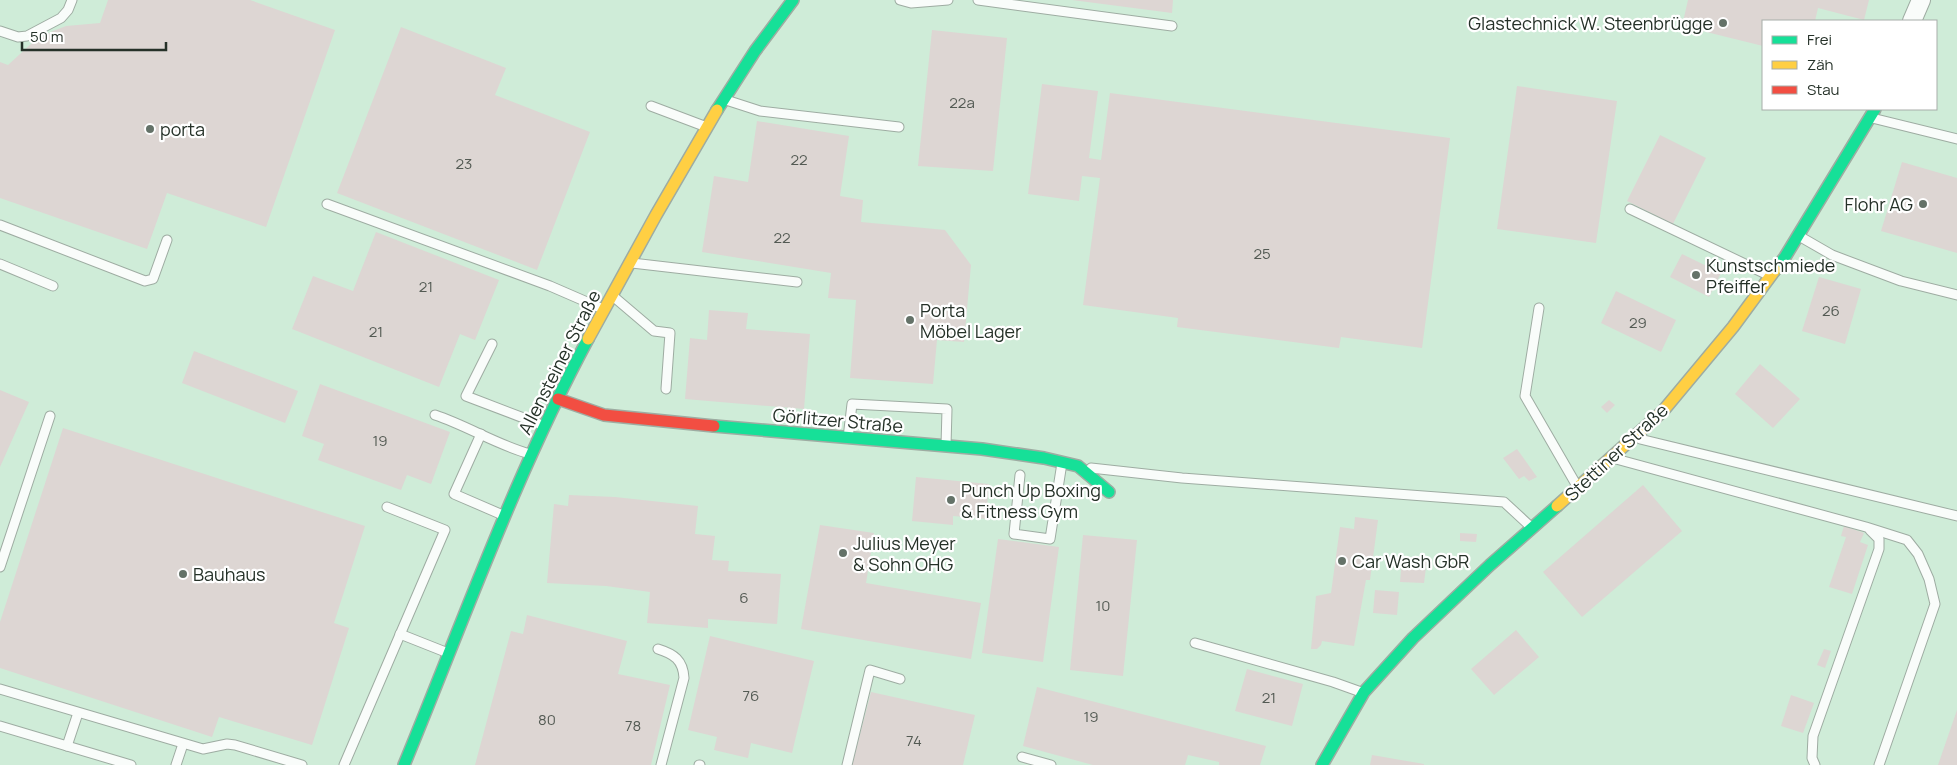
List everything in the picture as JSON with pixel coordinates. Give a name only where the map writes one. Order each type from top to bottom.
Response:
[{"type":"street","name":"Allensteiner Straße","points":[[404,765],[505,516],[558,398],[629,263],[706,127],[774,23],[793,0]]},
{"type":"street","points":[[1912,20],[1921,0]]},
{"type":"street","name":"Stettiner Straße","points":[[1322,765],[1364,692],[1413,638],[1490,565],[1613,458],[1662,411],[1720,342],[1786,257],[1874,113]]},
{"type":"street","name":"Görlitzer Straße","points":[[558,398],[604,415],[982,449],[1062,462],[1078,466],[1109,492]]},
{"type":"lane","points":[[0,31],[18,37],[27,36],[61,18],[68,10],[72,0]]},
{"type":"lane","points":[[900,0],[912,3],[948,0]]},
{"type":"lane","points":[[978,0],[1172,26]]},
{"type":"lane","points":[[724,99],[760,111],[898,127]]},
{"type":"lane","points":[[651,106],[706,127]]},
{"type":"lane","points":[[1874,113],[1957,139]]},
{"type":"lane","points":[[327,204],[550,286],[604,309]]},
{"type":"lane","points":[[1630,209],[1771,276]]},
{"type":"lane","points":[[0,225],[145,281],[153,279],[167,240]]},
{"type":"lane","points":[[1798,236],[1832,255],[1901,281],[1957,295]]},
{"type":"lane","points":[[629,263],[797,282]]},
{"type":"lane","points":[[0,264],[54,286]]},
{"type":"lane","points":[[612,295],[654,331],[670,333],[666,389]]},
{"type":"lane","points":[[1539,308],[1525,396],[1578,488]]},
{"type":"lane","points":[[492,344],[466,396],[545,426]]},
{"type":"lane","points":[[848,438],[852,404],[947,409],[946,446]]},
{"type":"lane","points":[[435,415],[458,423],[511,449],[532,455]]},
{"type":"lane","points":[[0,567],[50,416]]},
{"type":"lane","points":[[481,434],[454,494],[505,516]]},
{"type":"lane","points":[[1634,438],[1957,516]]},
{"type":"lane","points":[[1613,458],[1866,527],[1907,540],[1922,562],[1929,579],[1935,604],[1879,765]]},
{"type":"lane","points":[[1020,475],[1014,534],[1050,539],[1062,462]]},
{"type":"lane","points":[[1078,466],[1182,478],[1504,502],[1532,528]]},
{"type":"lane","points":[[344,765],[445,530],[386,507]]},
{"type":"lane","points":[[1815,765],[1812,758],[1813,736],[1879,549],[1879,539],[1866,527]]},
{"type":"lane","points":[[400,634],[450,653]]},
{"type":"lane","points":[[1195,643],[1364,692]]},
{"type":"lane","points":[[658,649],[679,659],[684,668],[684,678],[662,765]]},
{"type":"lane","points":[[847,765],[870,670],[900,679]]},
{"type":"lane","points":[[0,689],[183,744],[203,749],[227,744],[235,745],[302,765]]},
{"type":"lane","points":[[67,746],[78,713]]},
{"type":"lane","points":[[0,726],[125,764]]},
{"type":"lane","points":[[176,765],[183,744]]},
{"type":"lane","points":[[1022,757],[1051,765]]},
{"type":"shaded area","points":[[0,0],[1957,0],[1957,765],[0,765]]},
{"type":"building","name":"porta","points":[[108,0],[250,0],[335,30],[266,227],[167,193],[147,249],[0,198],[0,62],[8,65],[32,43],[53,31],[66,26],[100,23]]},
{"type":"building","points":[[1072,0],[1173,0],[1172,13]]},
{"type":"building","name":"Glastechnick W. Steenbrügge","points":[[1688,0],[1869,0],[1864,20],[1818,8],[1815,20],[1762,20],[1762,46],[1682,26]]},
{"type":"building","points":[[401,27],[506,68],[495,95],[590,132],[537,270],[337,193]]},
{"type":"building","points":[[932,30],[1007,38],[993,171],[918,166]]},
{"type":"building","points":[[1042,84],[1098,91],[1089,158],[1101,160],[1110,93],[1450,138],[1422,348],[1341,337],[1339,348],[1177,327],[1178,318],[1083,305],[1100,178],[1082,176],[1079,201],[1028,194]]},
{"type":"building","points":[[1517,86],[1617,101],[1596,243],[1497,229]]},
{"type":"building","points":[[757,121],[849,136],[840,196],[863,200],[861,222],[945,230],[971,265],[964,342],[937,340],[933,384],[850,378],[856,300],[828,298],[831,273],[702,252],[714,176],[748,182]]},
{"type":"building","points":[[1660,135],[1706,158],[1673,224],[1627,201]]},
{"type":"building","name":"Flohr AG","points":[[1902,162],[1957,178],[1957,253],[1881,231]]},
{"type":"building","points":[[376,232],[499,280],[475,340],[460,334],[439,387],[292,329],[313,276],[353,291]]},
{"type":"building","name":"Kunstschmiede Pfeiffer","points":[[1682,254],[1721,273],[1709,297],[1670,277]]},
{"type":"building","points":[[1819,277],[1861,289],[1845,344],[1802,331]]},
{"type":"building","points":[[1616,291],[1676,320],[1661,352],[1601,323]]},
{"type":"building","points":[[709,310],[748,313],[746,329],[810,334],[804,409],[685,399],[690,338],[707,340]]},
{"type":"building","points":[[194,351],[298,391],[285,423],[182,383]]},
{"type":"building","points":[[1760,364],[1800,399],[1773,428],[1735,394]]},
{"type":"building","points":[[320,384],[450,432],[431,484],[407,475],[401,490],[318,460],[324,444],[302,436]]},
{"type":"building","points":[[0,390],[29,402],[0,467]]},
{"type":"building","points":[[1609,400],[1615,405],[1607,413],[1601,407]]},
{"type":"building","name":"Bauhaus","points":[[63,428],[365,526],[334,623],[349,628],[312,745],[219,717],[212,737],[0,668],[0,622]]},
{"type":"building","points":[[1517,449],[1537,477],[1529,481],[1524,476],[1519,479],[1503,458]]},
{"type":"building","name":"Punch Up Boxing & Fitness Gym","points":[[916,477],[989,484],[986,519],[953,516],[953,525],[912,521]]},
{"type":"building","points":[[1643,485],[1682,531],[1582,617],[1543,572]]},
{"type":"building","points":[[569,495],[615,497],[698,506],[695,534],[715,536],[712,560],[729,561],[728,571],[781,574],[777,624],[708,619],[708,628],[647,623],[650,592],[606,586],[547,583],[554,504],[568,506]]},
{"type":"building","points":[[1355,517],[1378,520],[1370,580],[1366,580],[1354,646],[1322,641],[1317,649],[1311,649],[1316,596],[1331,593],[1340,527],[1354,529]]},
{"type":"building","points":[[820,525],[874,533],[866,583],[981,603],[971,659],[801,629]]},
{"type":"building","points":[[1844,526],[1864,533],[1860,542],[1868,545],[1852,594],[1829,587],[1846,537],[1841,536]]},
{"type":"building","points":[[1460,533],[1477,534],[1476,542],[1460,541]]},
{"type":"building","points":[[1083,535],[1137,540],[1123,676],[1070,670]]},
{"type":"building","points":[[998,539],[1059,547],[1043,662],[982,653]]},
{"type":"building","points":[[1402,558],[1427,560],[1424,583],[1400,582]]},
{"type":"building","points":[[1375,590],[1399,592],[1397,615],[1373,613]]},
{"type":"building","points":[[527,615],[627,641],[618,674],[670,685],[651,765],[475,765],[511,631],[523,634]]},
{"type":"building","points":[[1516,630],[1539,657],[1494,695],[1471,669]]},
{"type":"building","points":[[710,636],[814,661],[792,753],[751,743],[748,758],[714,750],[717,737],[688,730]]},
{"type":"building","points":[[1824,649],[1831,651],[1825,668],[1817,665]]},
{"type":"building","points":[[1247,669],[1303,684],[1292,726],[1235,711]]},
{"type":"building","points":[[1037,687],[1266,746],[1260,765],[1219,765],[1219,762],[1188,755],[1185,765],[1093,765],[1023,746]]},
{"type":"building","points":[[871,692],[975,715],[963,765],[852,765]]},
{"type":"building","points":[[1791,695],[1814,703],[1803,733],[1781,726]]},
{"type":"building","points":[[1957,710],[1957,765],[1938,765]]},
{"type":"building","points":[[1372,755],[1424,764],[1424,765],[1370,765]]},
{"type":"traffic: fast","points":[[717,110],[755,51],[793,0]]},
{"type":"traffic: fast","points":[[1775,270],[1785,257],[1874,110]]},
{"type":"traffic: fast","points":[[404,765],[513,496],[588,339]]},
{"type":"traffic: fast","points":[[714,426],[982,449],[1044,458],[1078,466],[1109,492]]},
{"type":"traffic: fast","points":[[1322,765],[1364,692],[1413,638],[1490,565],[1557,506]]},
{"type":"traffic: slow","points":[[588,339],[656,215],[717,110]]},
{"type":"traffic: slow","points":[[1557,506],[1663,411],[1733,327],[1775,270]]},
{"type":"traffic: jam","points":[[558,399],[604,415],[714,426]]},
{"type":"place","name":"Glastechnick W. Steenbrügge","points":[[1723,23]]},
{"type":"place","name":"porta","points":[[150,129]]},
{"type":"place","name":"Flohr AG","points":[[1923,204]]},
{"type":"place","name":"Kunstschmiede Pfeiffer","points":[[1696,275]]},
{"type":"place","name":"Porta Möbel Lager","points":[[910,320]]},
{"type":"place","name":"Punch Up Boxing & Fitness Gym","points":[[951,500]]},
{"type":"place","name":"Julius Meyer & Sohn OHG","points":[[843,553]]},
{"type":"place","name":"Car Wash GbR","points":[[1342,561]]},
{"type":"place","name":"Bauhaus","points":[[183,574]]}]
